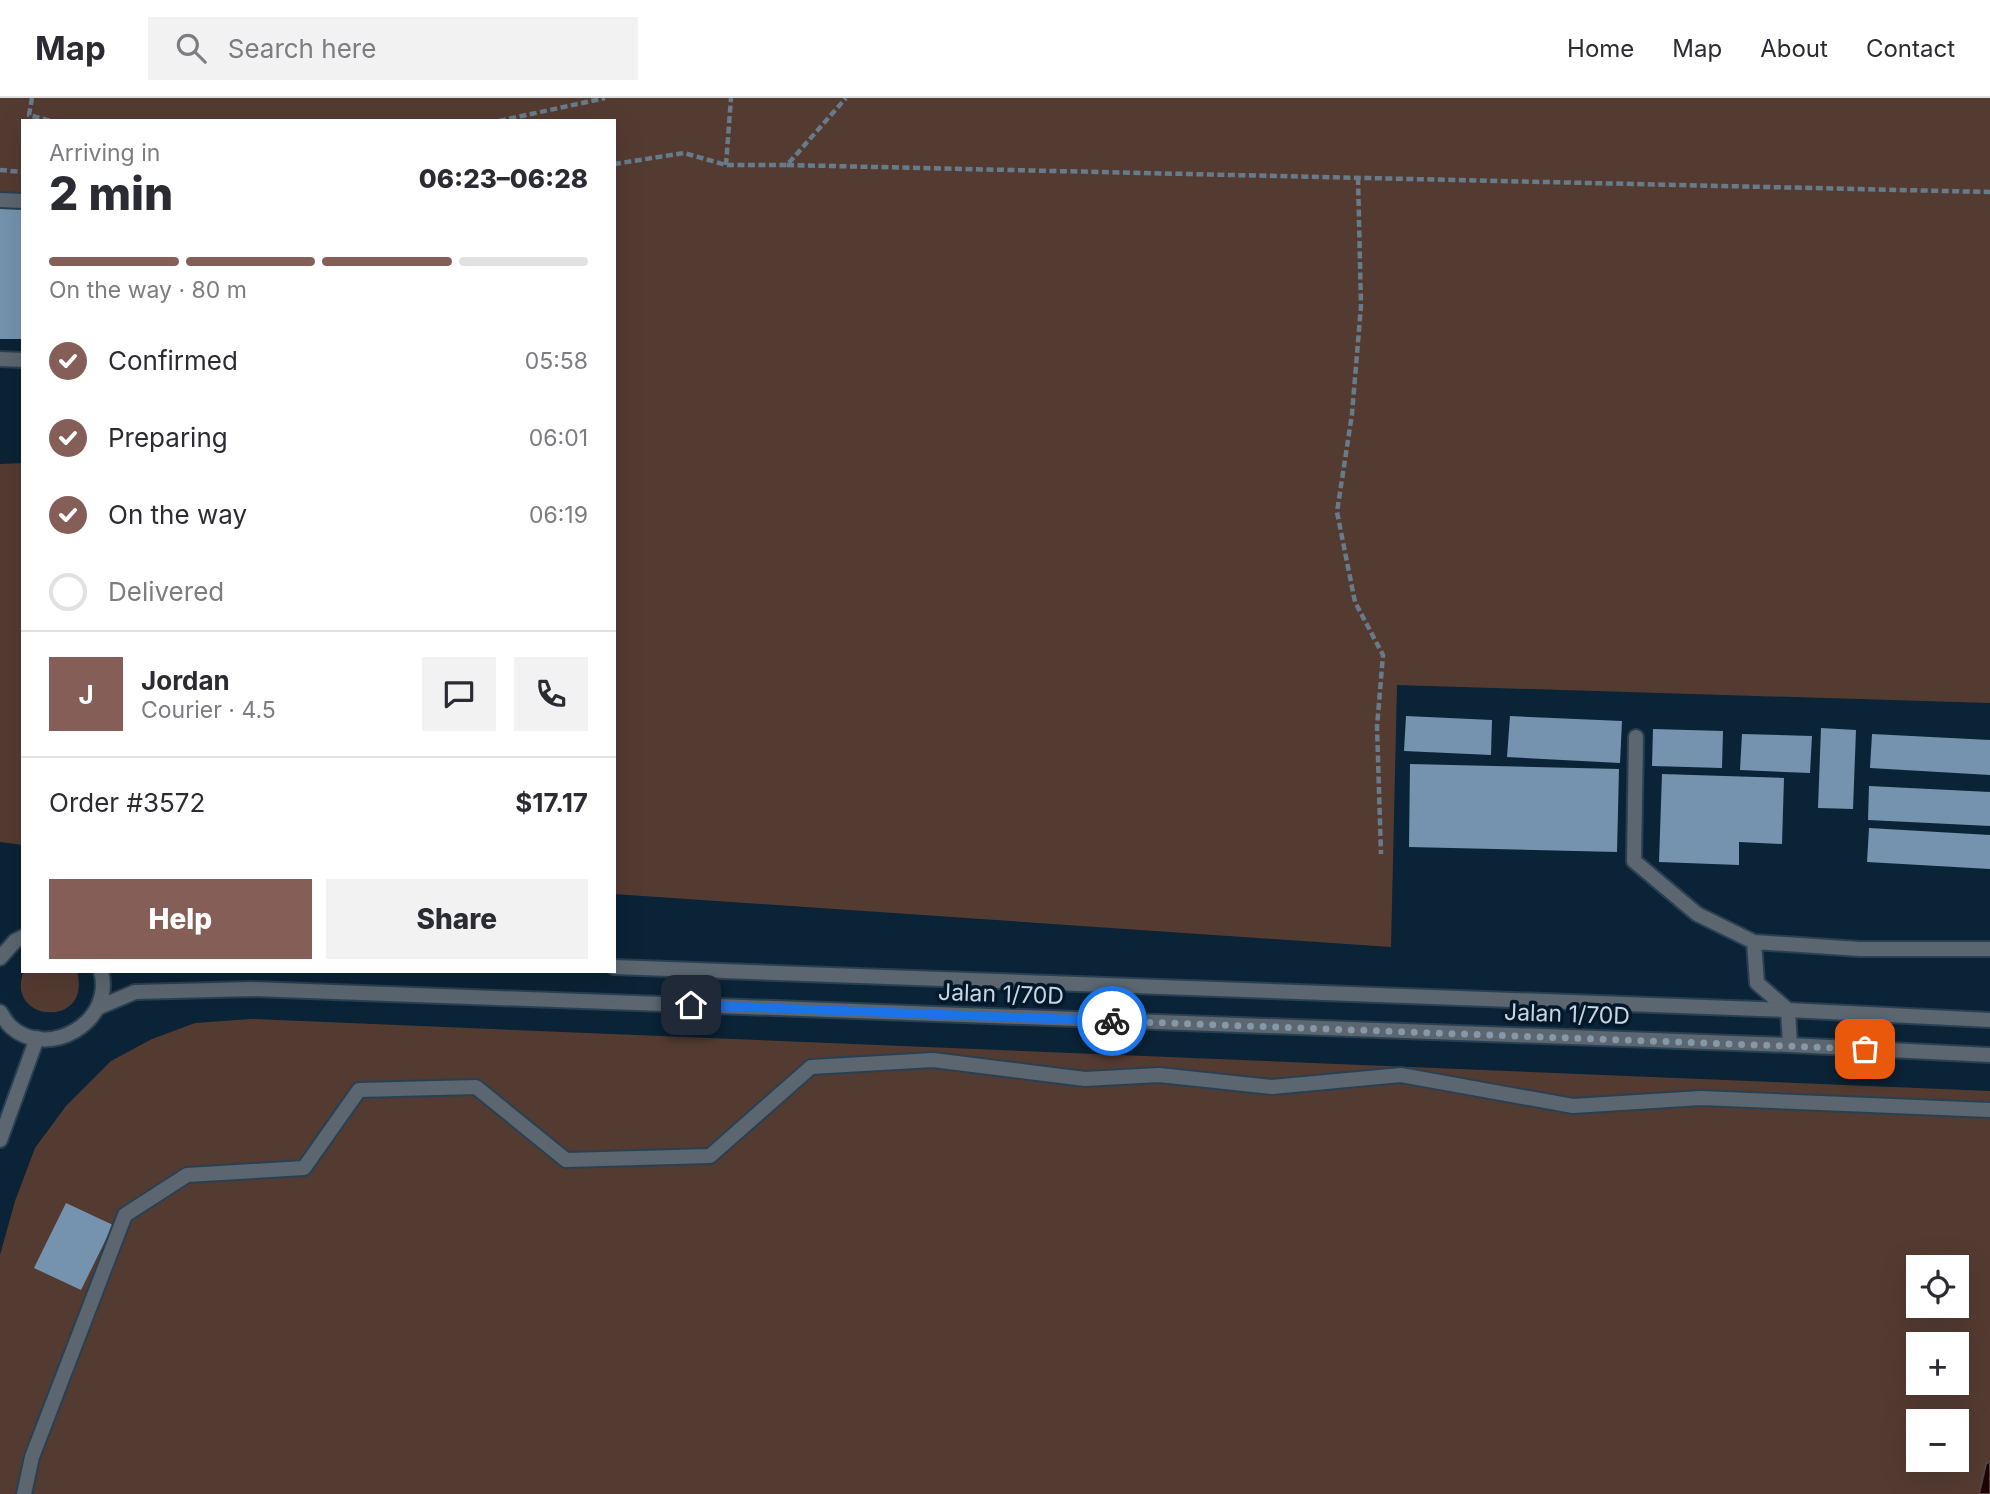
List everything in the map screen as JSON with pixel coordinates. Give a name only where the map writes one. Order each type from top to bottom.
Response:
[{"type":"street","points":[[0,200],[21,201]]},
{"type":"street","points":[[0,359],[21,360]]},
{"type":"street","points":[[1636,737],[1634,861],[1697,914],[1754,942],[1860,949],[1990,949]]},
{"type":"street","points":[[0,958],[21,938]]},
{"type":"street","points":[[1754,942],[1757,983],[1788,1010],[1790,1045]]},
{"type":"street","name":"Jalan 1/70D","points":[[616,967],[1788,1010],[1990,1020]]},
{"type":"street","points":[[0,1012],[10,1026],[30,1037],[53,1040],[75,1033],[92,1018],[102,998],[101,973]]},
{"type":"street","name":"Jalan 1/70D","points":[[97,1008],[135,992],[251,989],[1790,1045],[1990,1055]]},
{"type":"street","points":[[0,1140],[37,1038]]},
{"type":"street","points":[[24,1494],[32,1457],[125,1215],[187,1175],[304,1168],[359,1090],[476,1087],[566,1160],[710,1156],[811,1068],[933,1060],[1084,1079],[1159,1075],[1272,1087],[1401,1075],[1573,1106],[1701,1098],[1990,1110]]},
{"type":"path","points":[[32,98],[29,115],[44,119]]},
{"type":"path","points":[[508,119],[604,98]]},
{"type":"path","points":[[726,165],[731,98]]},
{"type":"path","points":[[787,165],[846,98]]},
{"type":"path","points":[[616,164],[684,153],[726,165],[1990,192]]},
{"type":"path","points":[[0,170],[21,172]]},
{"type":"path","points":[[1359,178],[1361,306],[1352,414],[1337,512],[1355,602],[1383,654],[1377,727],[1381,854]]},
{"type":"shaded area","points":[[0,98],[1990,98],[1990,703],[1397,685],[1391,947],[616,894],[616,119],[21,119],[21,194],[0,192]]},
{"type":"shaded area","points":[[21,463],[21,845],[0,842],[0,464]]},
{"type":"shaded area","points":[[24,973],[77,973],[78,990],[73,1003],[62,1010],[49,1012],[36,1009],[26,1001],[21,988]]},
{"type":"shaded area","points":[[251,1019],[1990,1091],[1990,1494],[0,1494],[0,1255],[15,1201],[35,1148],[66,1106],[111,1061],[152,1039],[195,1023]]},
{"type":"shaded area","points":[[1990,1461],[1990,1494],[1979,1494],[1986,1464]]},
{"type":"building","points":[[0,202],[21,203],[21,339],[0,339]]},
{"type":"building","points":[[1406,716],[1492,720],[1491,755],[1404,751]]},
{"type":"building","points":[[1510,716],[1622,721],[1620,763],[1507,757]]},
{"type":"building","points":[[1821,728],[1856,730],[1853,809],[1818,808]]},
{"type":"building","points":[[1653,729],[1723,731],[1722,768],[1652,766]]},
{"type":"building","points":[[1742,734],[1812,736],[1810,773],[1740,770]]},
{"type":"building","points":[[1872,734],[1990,740],[1990,775],[1870,768]]},
{"type":"building","points":[[1410,764],[1619,769],[1617,852],[1409,847]]},
{"type":"building","points":[[1662,774],[1784,778],[1782,844],[1739,842],[1739,865],[1659,862]]},
{"type":"building","points":[[1869,786],[1990,792],[1990,826],[1868,820]]},
{"type":"building","points":[[1869,828],[1990,835],[1990,869],[1867,862]]},
{"type":"building","points":[[66,1203],[113,1225],[81,1290],[34,1268]]},
{"type":"way so far","points":[[1112,1021],[1865,1049]]},
{"type":"route","points":[[691,1005],[1112,1021]]}]
